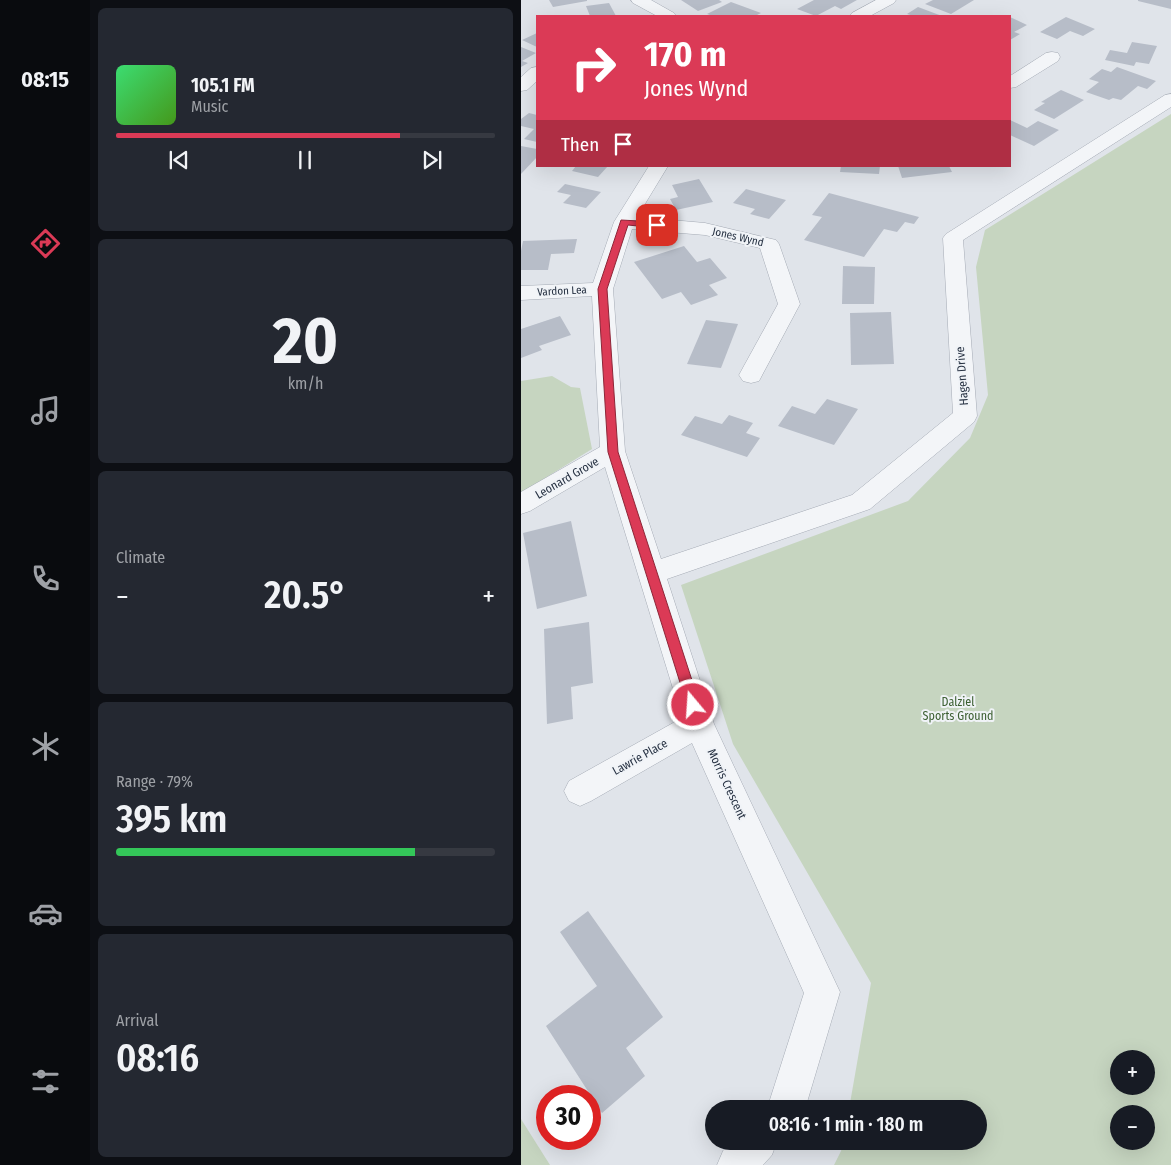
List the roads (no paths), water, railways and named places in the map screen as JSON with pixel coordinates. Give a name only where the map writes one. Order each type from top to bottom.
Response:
[{"type":"street","points":[[639,0],[661,15]]},
{"type":"street","points":[[860,15],[888,0]]},
{"type":"street","points":[[1011,82],[1052,57]]},
{"type":"street","points":[[521,86],[536,73]]},
{"type":"street","name":"Hagen Drive","points":[[651,573],[861,502],[965,416],[953,238],[1171,99]]},
{"type":"street","name":"Morris Crescent","points":[[658,167],[624,222],[602,289],[613,452],[699,724],[822,992],[789,1100]]},
{"type":"street","name":"Jones Wynd","points":[[624,222],[705,229],[769,244],[789,304],[751,375]]},
{"type":"street","name":"Vardon Lea","points":[[521,293],[602,289]]},
{"type":"street","name":"Leonard Grove","points":[[521,504],[613,452]]},
{"type":"street","name":"Lawrie Place","points":[[580,791],[699,724]]},
{"type":"street","points":[[737,1165],[750,1150]]},
{"type":"park label","name":"Dalziel Sports Ground","points":[[958,709]]}]
